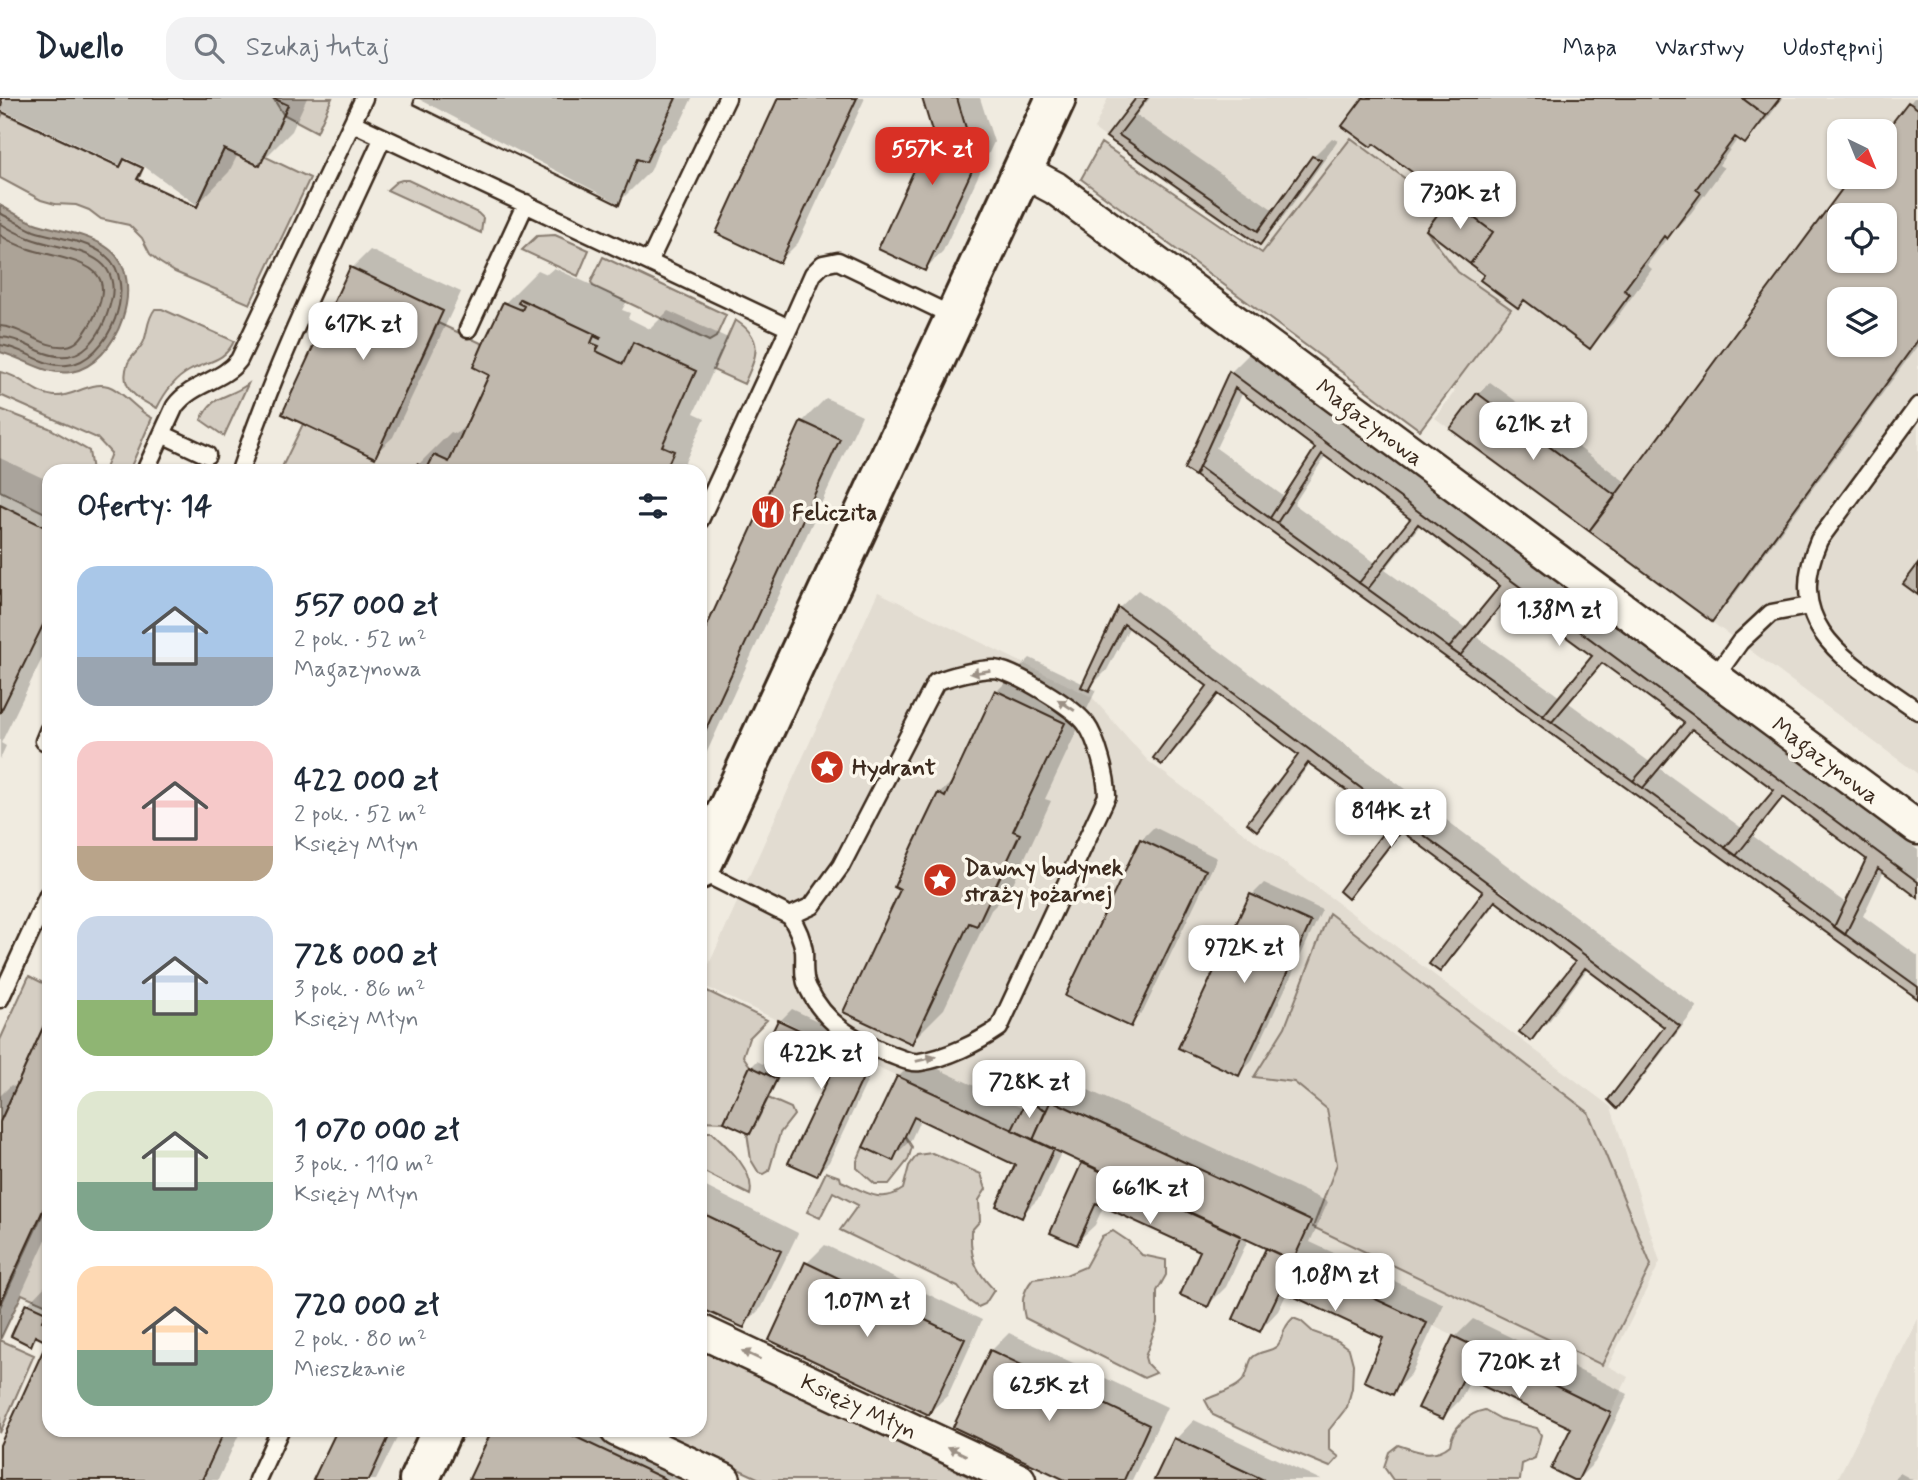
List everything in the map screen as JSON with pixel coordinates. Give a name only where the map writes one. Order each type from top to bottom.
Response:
[{"type":"street","points":[[707,855],[1056,98]]},
{"type":"street","name":"Magazynowa","points":[[1023,171],[1055,188],[1918,828]]},
{"type":"street","name":"Księży Młyn","points":[[707,1334],[1019,1480]]},
{"type":"street","points":[[419,1480],[439,1437]]},
{"type":"street","points":[[632,1437],[724,1480]]},
{"type":"lane","points":[[148,464],[175,406],[182,397],[190,390],[228,371],[239,360],[364,98]]},
{"type":"lane","points":[[649,262],[727,98]]},
{"type":"lane","points":[[353,123],[789,328]]},
{"type":"lane","points":[[242,464],[260,409],[383,137]]},
{"type":"lane","points":[[468,329],[526,203]]},
{"type":"lane","points":[[707,505],[813,274],[823,264],[838,261],[955,317]]},
{"type":"lane","points":[[1918,406],[1819,540],[1808,571],[1807,583],[1809,606],[1816,626],[1833,645],[1918,711]]},
{"type":"lane","points":[[162,434],[207,454]]},
{"type":"lane","points":[[1715,677],[1740,642],[1771,612],[1809,606]]},
{"type":"lane","points":[[707,874],[790,916],[798,930],[804,951],[803,972],[807,986],[831,1021],[854,1039],[918,1063],[952,1052],[999,1028],[1107,796],[1106,779],[1088,726],[1075,711],[995,669],[948,677],[936,682],[842,866],[812,906],[790,916]]},
{"type":"lane","points":[[0,999],[42,907]]},
{"type":"lane","points":[[257,1480],[277,1437]]},
{"type":"shaded area","points":[[273,98],[332,98],[317,132],[283,114]]},
{"type":"shaded area","points":[[1108,98],[1918,98],[1918,774],[1435,418],[1455,391],[1094,129]]},
{"type":"shaded area","points":[[3,113],[120,167],[124,159],[143,168],[138,180],[197,207],[224,149],[259,166],[264,156],[310,178],[250,304],[175,272],[159,262],[129,225],[101,219],[76,205],[41,200],[0,178],[0,119]]},
{"type":"shaded area","points":[[1351,138],[1443,207],[1426,230],[1458,272],[1511,309],[1420,430],[1081,179],[1101,143],[1262,253]]},
{"type":"shaded area","points":[[402,180],[408,180],[478,213],[483,218],[481,233],[387,190]]},
{"type":"shaded area","points":[[555,235],[589,250],[578,276],[522,250],[537,236]]},
{"type":"shaded area","points":[[603,257],[726,315],[716,337],[709,341],[593,286],[591,282]]},
{"type":"shaded area","points":[[155,309],[162,309],[234,341],[221,357],[189,371],[174,382],[157,408],[137,397],[126,379],[128,363],[143,344]]},
{"type":"shaded area","points":[[735,320],[745,327],[755,341],[755,357],[744,384],[713,370]]},
{"type":"shaded area","points":[[438,323],[483,344],[489,375],[449,462],[434,455],[430,464],[283,464],[303,424],[375,457]]},
{"type":"shaded area","points":[[0,372],[54,396],[67,395],[87,387],[108,386],[152,418],[132,464],[107,464],[111,453],[97,438],[0,395]]},
{"type":"shaded area","points":[[248,384],[224,436],[201,420],[215,401]]},
{"type":"shaded area","points":[[0,409],[49,428],[89,451],[91,464],[42,464],[42,512],[0,491]]},
{"type":"shaded area","points":[[878,592],[1092,697],[1148,761],[1611,1107],[1660,1262],[1608,1366],[1628,1377],[1611,1413],[1427,1323],[707,987],[707,969]]},
{"type":"shaded area","points":[[1329,913],[1588,1112],[1651,1265],[1602,1365],[1313,1227],[1337,1164],[1327,1109],[1294,1082],[1254,1077],[1285,1027]]},
{"type":"shaded area","points":[[29,976],[42,982],[42,1030],[0,1122],[0,1040]]},
{"type":"shaded area","points":[[707,991],[767,1020],[749,1038],[743,1056],[750,1066],[724,1122],[707,1121]]},
{"type":"shaded area","points":[[768,1098],[791,1108],[794,1115],[780,1133],[769,1171],[764,1174],[759,1173],[751,1160],[747,1133],[750,1134]]},
{"type":"shaded area","points":[[707,1132],[712,1132],[739,1160],[749,1177],[750,1195],[707,1174]]},
{"type":"shaded area","points":[[905,1136],[912,1147],[908,1160],[889,1184],[875,1184],[857,1168],[863,1147]]},
{"type":"shaded area","points":[[932,1153],[981,1174],[986,1189],[979,1200],[980,1221],[971,1231],[972,1249],[978,1270],[994,1290],[985,1304],[978,1307],[969,1301],[958,1287],[840,1230],[858,1205],[833,1192],[820,1218],[807,1212],[826,1172],[872,1195],[887,1196],[903,1189],[909,1166],[917,1155]]},
{"type":"shaded area","points":[[42,1215],[42,1303],[22,1294],[0,1340],[0,1307]]},
{"type":"shaded area","points":[[1113,1231],[1142,1255],[1166,1260],[1166,1275],[1157,1291],[1157,1323],[1145,1357],[1147,1364],[1156,1373],[1144,1378],[1025,1318],[1023,1302],[1033,1279],[1066,1275],[1085,1267],[1102,1236]]},
{"type":"shaded area","points":[[1293,1318],[1301,1321],[1313,1332],[1338,1341],[1349,1349],[1353,1364],[1352,1388],[1347,1407],[1329,1430],[1329,1449],[1339,1457],[1330,1467],[1213,1415],[1205,1400],[1241,1383],[1252,1358],[1277,1346],[1286,1326]]},
{"type":"shaded area","points":[[1918,1319],[1918,1480],[1837,1480]]},
{"type":"shaded area","points":[[0,1340],[34,1355],[0,1433]]},
{"type":"shaded area","points":[[707,1351],[976,1480],[762,1480],[668,1437],[707,1437]]},
{"type":"shaded area","points":[[1485,1410],[1501,1419],[1537,1428],[1541,1435],[1535,1458],[1522,1464],[1520,1480],[1393,1480],[1384,1467],[1389,1452],[1398,1445],[1431,1453],[1444,1449],[1450,1445],[1462,1422]]},
{"type":"water","points":[[0,205],[33,222],[93,240],[109,249],[121,263],[126,280],[127,299],[122,319],[114,338],[102,354],[87,366],[61,373],[0,352]]},
{"type":"building","points":[[0,98],[273,98],[288,105],[260,166],[224,149],[197,207],[137,179],[143,168],[124,159],[120,167],[0,111]]},
{"type":"building","points":[[0,98],[273,98],[288,105],[260,166],[224,149],[197,207],[137,179],[143,168],[124,159],[120,167],[0,111]]},
{"type":"building","points":[[415,98],[676,98],[646,162],[637,159],[619,205],[413,104]]},
{"type":"building","points":[[415,98],[676,98],[646,162],[637,159],[619,205],[413,104]]},
{"type":"building","points":[[778,98],[857,98],[780,263],[716,233]]},
{"type":"building","points":[[922,98],[957,98],[976,162],[925,271],[878,249],[932,131]]},
{"type":"building","points":[[1136,98],[1147,98],[1119,135],[1258,231],[1312,156],[1321,160],[1260,245],[1106,137]]},
{"type":"building","points":[[1363,98],[1742,98],[1766,116],[1745,144],[1735,137],[1696,189],[1701,193],[1667,239],[1664,236],[1624,290],[1630,294],[1590,349],[1524,300],[1518,308],[1480,280],[1484,275],[1470,264],[1493,232],[1374,144],[1371,147],[1342,126]]},
{"type":"building","points":[[1742,98],[1780,98],[1766,116]]},
{"type":"building","points":[[1908,102],[1918,109],[1918,340],[1712,622],[1589,531],[1827,209],[1827,273],[1897,273],[1897,203],[1832,203],[1842,189],[1897,189],[1895,119]]},
{"type":"building","points":[[1449,199],[1493,232],[1470,264],[1426,230]]},
{"type":"building","points":[[350,267],[443,311],[375,458],[282,414]]},
{"type":"building","points":[[520,299],[601,337],[600,339],[594,336],[591,343],[599,346],[596,351],[623,364],[633,342],[696,371],[662,446],[674,451],[668,464],[430,464],[434,455],[449,462],[489,375],[473,367],[503,302],[522,310],[524,306],[518,303]]},
{"type":"building","points":[[1229,371],[1918,882],[1918,898],[1878,868],[1845,935],[1834,927],[1866,859],[1783,797],[1736,856],[1725,848],[1774,790],[1692,729],[1643,788],[1633,781],[1684,723],[1602,663],[1552,722],[1543,716],[1592,656],[1509,595],[1460,656],[1449,648],[1500,586],[1418,524],[1368,589],[1359,583],[1410,519],[1322,454],[1277,523],[1270,518],[1315,448],[1235,388],[1195,476],[1184,469]]},
{"type":"building","points":[[1477,393],[1616,496],[1589,531],[1450,429]]},
{"type":"building","points":[[801,421],[840,439],[707,727],[707,626]]},
{"type":"building","points":[[1199,467],[1918,987],[1918,999],[1195,476]]},
{"type":"building","points":[[0,505],[42,526],[42,627],[0,713]]},
{"type":"building","points":[[1918,564],[1918,595],[1903,584]]},
{"type":"building","points":[[1118,607],[1680,1026],[1617,1109],[1608,1100],[1664,1027],[1585,968],[1531,1041],[1519,1032],[1575,962],[1495,901],[1440,972],[1429,964],[1483,892],[1401,831],[1348,899],[1339,891],[1391,822],[1308,763],[1257,831],[1247,823],[1298,755],[1218,694],[1162,765],[1153,758],[1207,686],[1124,624],[1089,691],[1081,687]]},
{"type":"building","points":[[995,690],[1065,723],[1013,831],[1020,834],[977,926],[969,923],[912,1044],[843,1012],[900,890],[894,887],[914,843],[938,793],[945,797]]},
{"type":"building","points":[[1140,839],[1206,870],[1131,1027],[1065,996]]},
{"type":"building","points":[[1250,894],[1311,922],[1239,1076],[1178,1048]]},
{"type":"building","points":[[778,1020],[870,1063],[817,1176],[788,1163],[830,1075],[766,1045]]},
{"type":"building","points":[[42,1030],[42,1212],[0,1304],[0,1122]]},
{"type":"building","points":[[750,1066],[777,1079],[750,1134],[724,1122]]},
{"type":"building","points":[[897,1076],[1054,1149],[1022,1218],[996,1206],[1015,1165],[914,1117],[893,1161],[863,1147]]},
{"type":"building","points":[[1051,1100],[1311,1221],[1293,1261],[1033,1140]]},
{"type":"building","points":[[1026,1101],[1046,1110],[1033,1140],[1012,1130]]},
{"type":"building","points":[[1082,1162],[1241,1236],[1208,1307],[1180,1295],[1200,1251],[1096,1203],[1077,1245],[1050,1233]]},
{"type":"building","points":[[707,1215],[781,1251],[744,1328],[707,1311]]},
{"type":"building","points":[[1266,1248],[1427,1323],[1393,1395],[1364,1381],[1383,1338],[1280,1290],[1260,1332],[1233,1319]]},
{"type":"building","points":[[805,1262],[965,1339],[929,1415],[769,1340]]},
{"type":"building","points":[[26,1303],[42,1310],[42,1340],[35,1336],[31,1346],[11,1336]]},
{"type":"building","points":[[1453,1336],[1611,1413],[1578,1480],[1551,1469],[1571,1428],[1464,1377],[1443,1419],[1418,1408]]},
{"type":"building","points":[[990,1350],[1149,1425],[1124,1480],[1065,1480],[953,1427]]},
{"type":"building","points":[[42,1353],[42,1437],[222,1437],[202,1480],[0,1480],[0,1445]]},
{"type":"building","points":[[334,1437],[389,1437],[369,1480],[313,1480]]},
{"type":"building","points":[[489,1437],[576,1437],[667,1480],[473,1480],[469,1479]]},
{"type":"building","points":[[1174,1438],[1264,1480],[1154,1480]]},
{"type":"place","name":"Feliczita","points":[[768,512]]},
{"type":"place","name":"Hydrant","points":[[827,767]]},
{"type":"place","name":"Dawny budynek straży pożarnej","points":[[940,880]]}]
